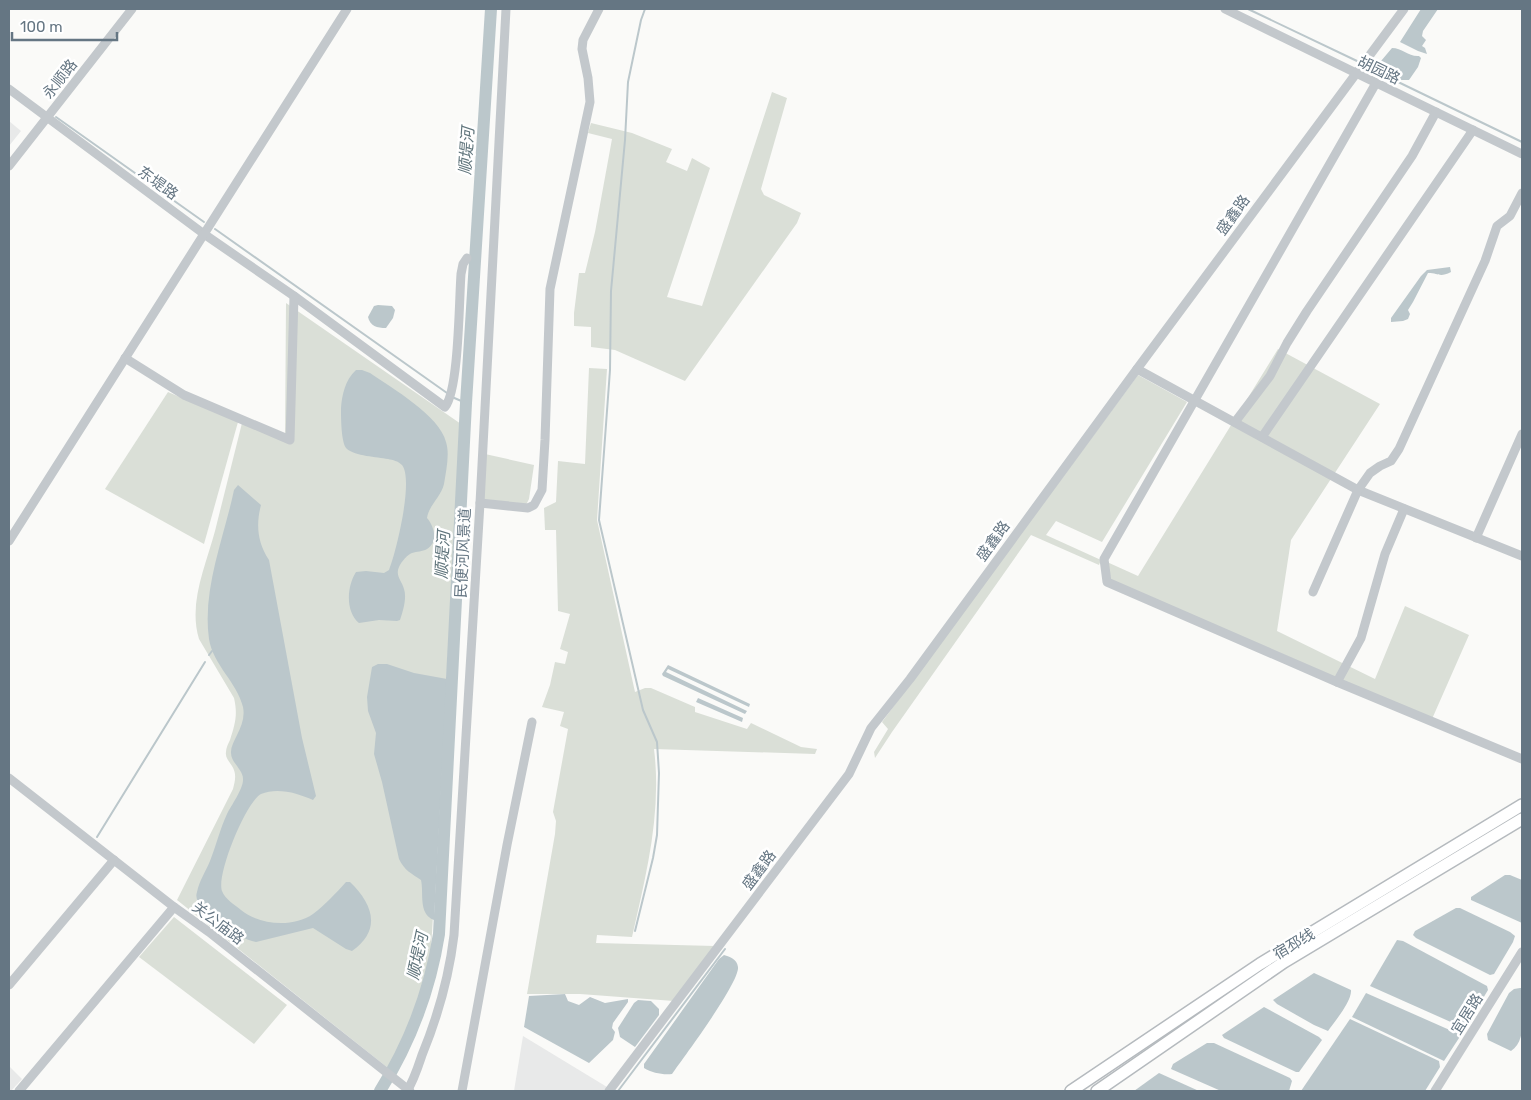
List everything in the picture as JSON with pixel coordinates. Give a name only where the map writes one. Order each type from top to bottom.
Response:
[{"type":"main road","name":"宿邳线","points":[[1071,1091],[1260,964],[1522,805]]},
{"type":"main road","name":"宿邳线","points":[[1097,1091],[1284,962],[1522,819]]},
{"type":"street","name":"永顺路","points":[[9,166],[132,9]]},
{"type":"street","points":[[9,541],[348,9]]},
{"type":"street","name":"民便河风景道","points":[[407,1090],[437,1017],[451,963],[456,916],[506,9]]},
{"type":"street","points":[[480,503],[528,508],[534,505],[542,490],[545,455],[550,289],[590,102],[588,78],[582,49],[583,40],[599,9]]},
{"type":"street","name":"胡园路","points":[[1225,9],[1522,154]]},
{"type":"street","name":"盛鑫路","points":[[609,1091],[849,774],[871,728],[910,679],[1404,9]]},
{"type":"street","points":[[1376,83],[1104,559],[1107,582],[1337,682],[1522,759]]},
{"type":"street","name":"东堤路","points":[[9,89],[204,234],[294,296],[445,407],[454,385],[461,274],[463,264],[467,258]]},
{"type":"street","points":[[1235,422],[1270,376],[1287,343],[1307,311],[1412,156],[1436,112]]},
{"type":"street","points":[[1262,437],[1473,130]]},
{"type":"street","points":[[1313,592],[1358,490],[1370,473],[1391,461],[1399,449],[1485,261],[1497,226],[1510,216],[1522,193]]},
{"type":"street","points":[[125,358],[184,395],[290,440],[294,296]]},
{"type":"street","points":[[1137,369],[1358,490],[1522,556]]},
{"type":"street","points":[[1476,538],[1522,434]]},
{"type":"street","points":[[1337,682],[1361,638],[1385,554],[1404,509]]},
{"type":"street","points":[[462,1091],[507,845],[532,722]]},
{"type":"street","name":"关公庙路","points":[[9,778],[174,907],[209,932],[382,1068],[407,1090]]},
{"type":"street","points":[[9,985],[114,860]]},
{"type":"street","points":[[19,1091],[174,907]]},
{"type":"street","name":"宜居路","points":[[1435,1091],[1522,952]]},
{"type":"shaded area","points":[[1421,9],[1438,9],[1423,31],[1422,36],[1426,40],[1422,46],[1427,54],[1400,42]]},
{"type":"shaded area","points":[[1392,48],[1421,58],[1418,67],[1409,80],[1390,80],[1370,74]]},
{"type":"shaded area","points":[[772,92],[787,98],[761,189],[764,195],[801,213],[797,223],[685,381],[615,350],[591,347],[591,327],[574,326],[574,313],[579,273],[585,273],[595,232],[612,139],[588,133],[591,123],[632,133],[672,149],[666,162],[687,171],[692,158],[710,168],[667,297],[702,306]]},
{"type":"shaded area","points":[[9,121],[21,131],[9,146]]},
{"type":"shaded area","points":[[1450,267],[1451,272],[1444,275],[1428,273],[1408,310],[1410,314],[1408,319],[1391,322],[1391,318],[1427,270]]},
{"type":"shaded area","points":[[286,303],[461,424],[431,950],[420,995],[409,1027],[396,1056],[388,1068],[177,900],[233,789],[235,772],[226,754],[235,719],[234,698],[199,639],[196,625],[197,598],[242,423],[285,441]]},
{"type":"shaded area","points":[[374,306],[392,306],[395,310],[393,318],[386,328],[380,328],[370,323],[368,317]]},
{"type":"shaded area","points":[[1278,349],[1380,404],[1291,540],[1277,631],[1375,679],[1405,606],[1469,635],[1432,719],[1111,580],[1107,562],[1138,576]]},
{"type":"shaded area","points":[[589,368],[607,369],[597,520],[635,692],[651,688],[695,707],[695,712],[747,729],[751,723],[801,747],[817,749],[815,754],[654,749],[656,797],[654,820],[647,867],[632,937],[597,935],[596,943],[715,946],[674,1001],[580,994],[527,994],[555,834],[556,821],[553,812],[568,729],[560,726],[564,712],[542,707],[550,685],[555,662],[565,664],[568,652],[560,649],[570,614],[558,611],[556,530],[545,530],[544,508],[556,502],[558,461],[585,464]]},
{"type":"shaded area","points":[[356,370],[370,373],[414,403],[435,422],[442,432],[448,452],[444,484],[427,518],[433,529],[433,542],[427,549],[414,552],[405,558],[398,570],[398,576],[405,596],[400,620],[397,621],[379,620],[359,623],[351,612],[349,591],[356,572],[384,573],[389,570],[403,516],[406,485],[405,473],[402,465],[399,463],[390,459],[355,453],[345,446],[342,430],[341,403],[347,383]]},
{"type":"shaded area","points":[[1138,375],[1187,402],[1102,542],[1056,521],[1046,535],[1101,560],[1099,565],[1031,535],[875,758],[874,752],[888,729],[882,722]]},
{"type":"shaded area","points":[[168,392],[238,422],[204,544],[105,489]]},
{"type":"shaded area","points":[[485,454],[534,465],[529,499],[526,505],[482,500]]},
{"type":"shaded area","points":[[238,485],[261,505],[258,519],[260,540],[269,560],[302,738],[316,796],[313,800],[294,793],[274,791],[261,794],[255,800],[240,824],[228,855],[223,870],[222,891],[230,902],[248,915],[266,922],[286,923],[313,914],[346,882],[350,882],[364,899],[371,917],[371,926],[368,934],[352,951],[313,928],[256,942],[248,940],[220,922],[201,906],[196,894],[227,814],[239,793],[243,780],[242,773],[233,760],[231,748],[243,721],[243,707],[236,689],[211,648],[208,620],[211,583],[215,564],[234,490]]},
{"type":"shaded area","points":[[378,664],[387,664],[414,673],[447,679],[434,920],[429,917],[424,908],[421,880],[411,874],[399,859],[374,754],[376,733],[368,711],[367,697],[372,667]]},
{"type":"shaded area","points":[[668,665],[750,704],[749,707],[668,669],[666,672],[747,711],[745,714],[663,676],[662,674]]},
{"type":"shaded area","points":[[698,698],[743,718],[742,722],[696,702]]},
{"type":"shaded area","points":[[1505,875],[1522,880],[1522,923],[1471,900],[1471,897]]},
{"type":"shaded area","points":[[1456,908],[1460,908],[1515,936],[1494,974],[1490,975],[1413,935],[1415,931]]},
{"type":"shaded area","points":[[174,917],[287,1005],[254,1044],[139,957]]},
{"type":"shaded area","points":[[1397,940],[1403,941],[1487,986],[1488,990],[1465,1028],[1370,986]]},
{"type":"shaded area","points":[[724,955],[736,962],[738,967],[736,975],[721,1003],[688,1052],[672,1074],[658,1073],[644,1068],[644,1064],[719,959]]},
{"type":"shaded area","points":[[1314,973],[1351,990],[1349,1000],[1328,1031],[1314,1025],[1273,1000]]},
{"type":"shaded area","points":[[1522,988],[1522,1031],[1520,1039],[1511,1051],[1488,1040],[1487,1034],[1509,993],[1514,989]]},
{"type":"shaded area","points":[[1366,993],[1461,1035],[1444,1061],[1352,1017]]},
{"type":"shaded area","points":[[565,994],[568,1001],[579,1005],[590,997],[605,1003],[628,999],[628,1002],[613,1023],[612,1028],[615,1032],[613,1040],[589,1063],[524,1027],[529,996]]},
{"type":"shaded area","points":[[638,1000],[651,1001],[659,1009],[659,1015],[635,1047],[620,1037],[618,1028],[634,1003]]},
{"type":"shaded area","points":[[1264,1007],[1322,1040],[1299,1072],[1224,1038],[1222,1035]]},
{"type":"shaded area","points":[[1350,1019],[1439,1061],[1440,1067],[1425,1091],[1301,1091]]},
{"type":"shaded area","points":[[523,1036],[607,1087],[604,1091],[514,1091]]},
{"type":"shaded area","points":[[1207,1043],[1214,1043],[1290,1078],[1292,1081],[1289,1091],[1221,1091],[1171,1069],[1173,1064]]},
{"type":"shaded area","points":[[9,1066],[22,1079],[11,1091],[9,1091]]},
{"type":"shaded area","points":[[1159,1073],[1199,1091],[1134,1091]]},
{"type":"waterway","name":"顺堤河","points":[[380,1091],[401,1054],[417,1016],[430,976],[439,934],[466,403],[491,9]]},
{"type":"waterway","points":[[635,931],[657,835],[659,773],[657,742],[643,710],[599,520],[610,370],[611,291],[625,140],[628,82],[645,9]]},
{"type":"waterway","points":[[1248,9],[1357,61]]},
{"type":"waterway","points":[[1367,66],[1374,70]]},
{"type":"waterway","points":[[1394,80],[1522,142]]},
{"type":"waterway","points":[[56,117],[204,222]]},
{"type":"waterway","points":[[215,229],[447,393]]},
{"type":"waterway","points":[[452,397],[466,403]]},
{"type":"waterway","points":[[209,655],[212,651]]},
{"type":"waterway","points":[[97,837],[205,662]]},
{"type":"waterway","points":[[618,1091],[725,949]]}]
